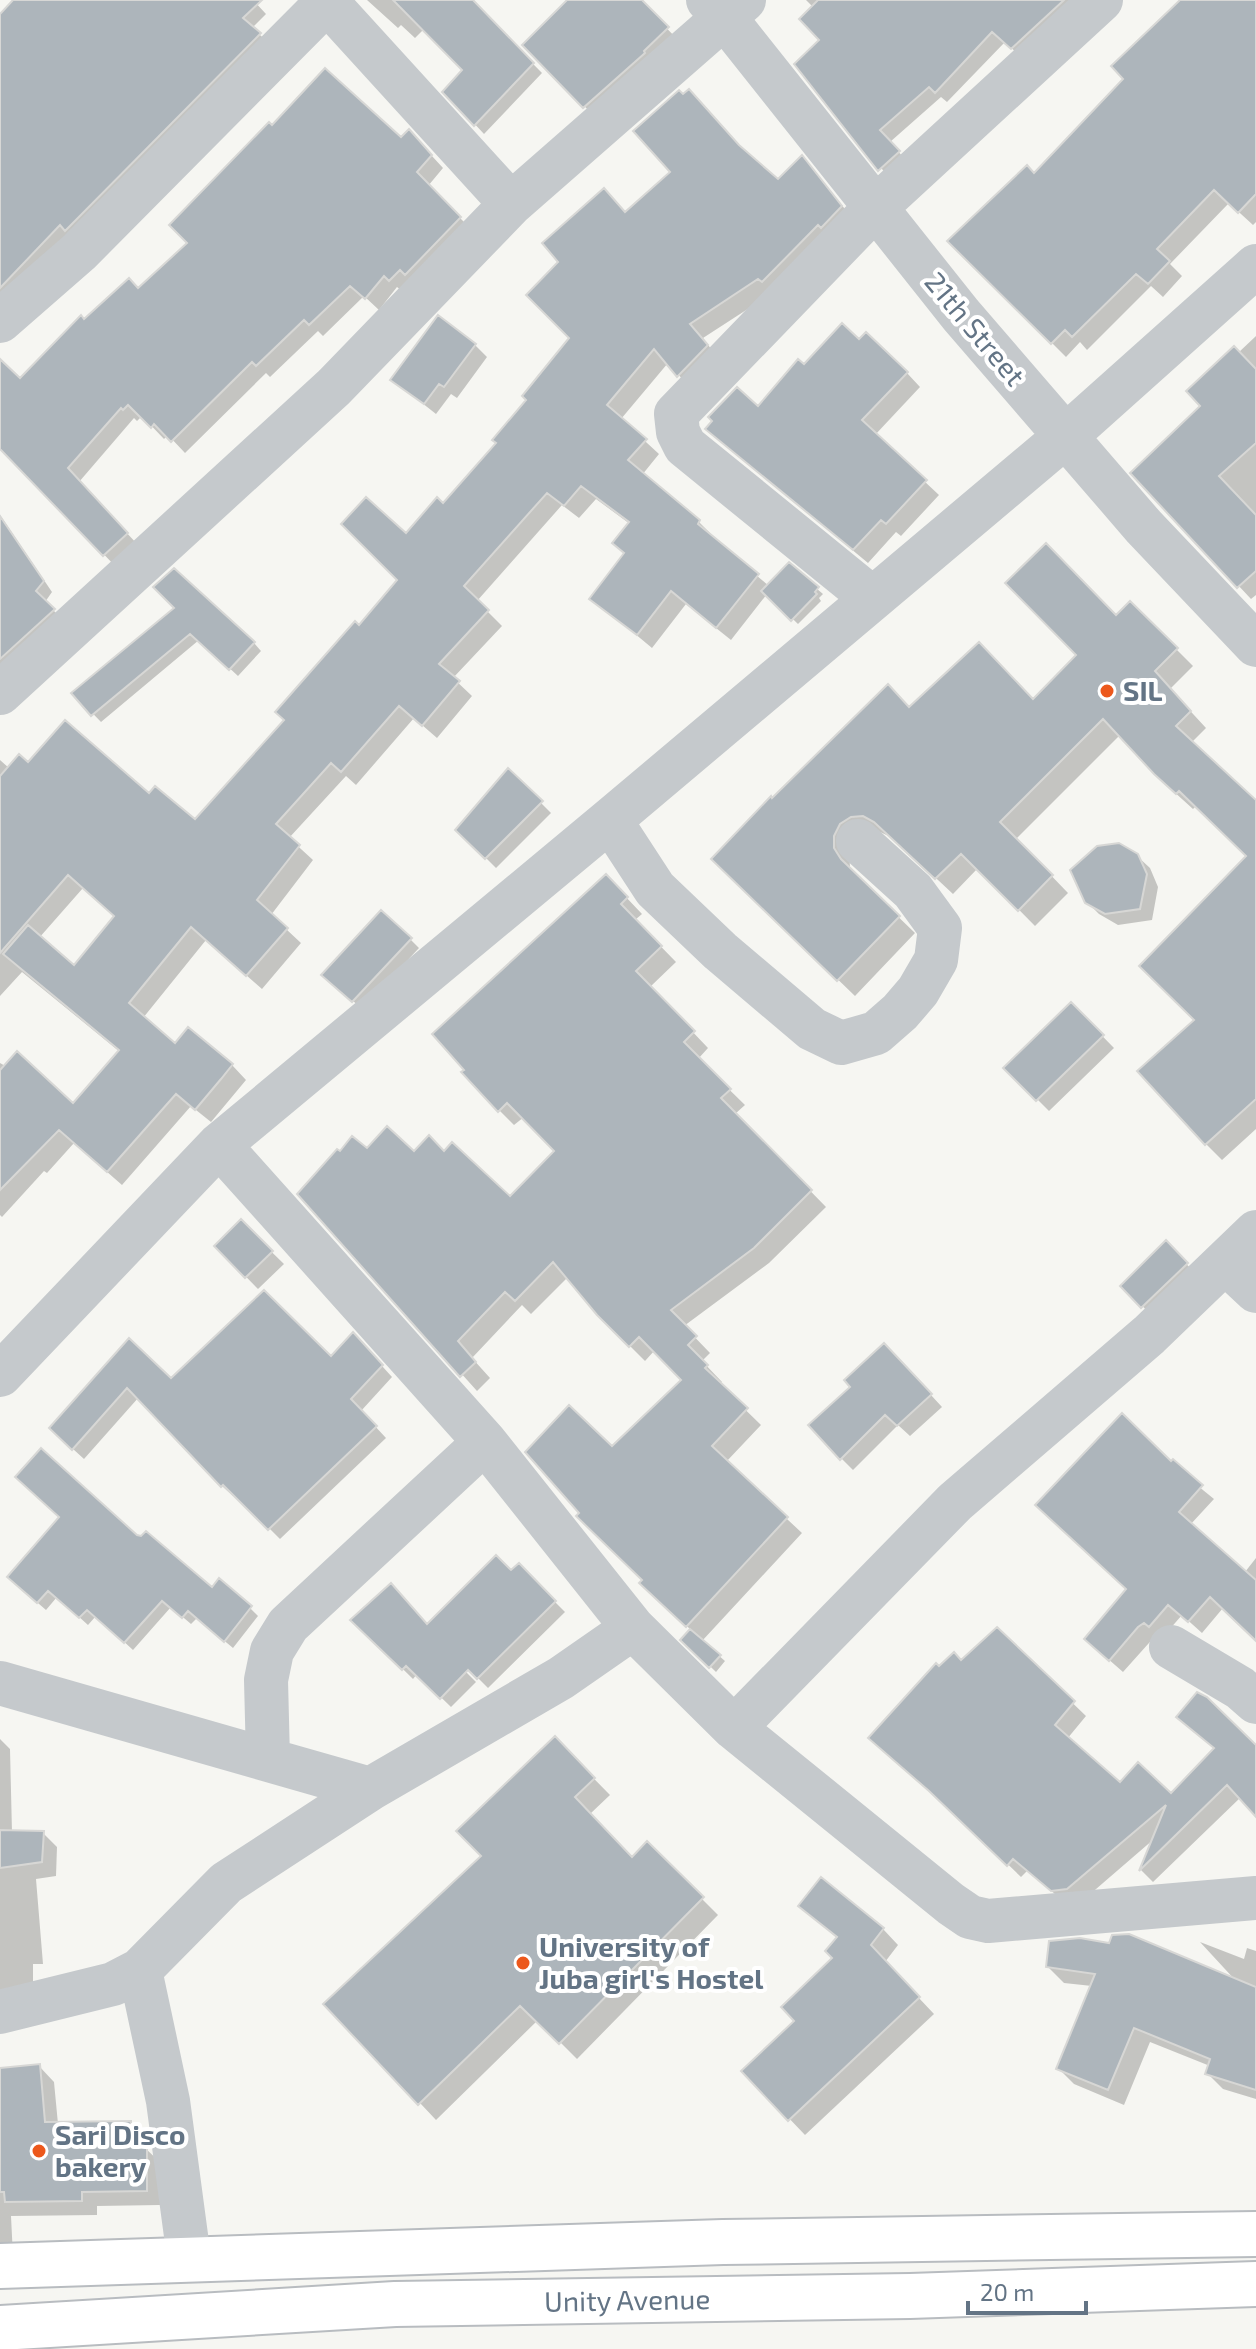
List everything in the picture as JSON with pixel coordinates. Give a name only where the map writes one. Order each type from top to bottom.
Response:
[{"type":"main road","name":"Unity Avenue","points":[[0,2266],[723,2242],[1256,2234]]},
{"type":"main road","points":[[1070,2289],[1077,2237]]},
{"type":"main road","name":"Unity Avenue","points":[[0,2328],[395,2304],[910,2296],[1256,2284]]},
{"type":"street","points":[[872,598],[685,446],[678,432],[676,414],[875,208],[1101,0]]},
{"type":"street","points":[[0,321],[79,252],[326,1],[511,204]]},
{"type":"street","points":[[0,693],[334,387],[511,204],[726,6]]},
{"type":"street","name":"21th Street","points":[[726,6],[875,208],[961,315],[1144,527],[1251,628]]},
{"type":"street","points":[[0,1375],[219,1145],[1067,435],[1256,266]]},
{"type":"street","points":[[610,820],[655,889],[720,951],[812,1029],[841,1043],[876,1033],[900,1012],[918,991],[936,960],[940,928],[913,891],[858,841]]},
{"type":"street","points":[[219,1145],[485,1442],[633,1628],[734,1728],[970,1917],[988,1921],[1256,1898]]},
{"type":"street","points":[[734,1728],[955,1502],[1149,1335],[1241,1277],[1256,1232]]},
{"type":"street","points":[[268,1759],[266,1680],[272,1651],[288,1625],[485,1442]]},
{"type":"street","points":[[0,2012],[113,1984],[140,1970],[226,1883],[370,1789],[561,1678],[633,1628]]},
{"type":"street","points":[[1171,1647],[1240,1688],[1256,1702]]},
{"type":"street","points":[[0,1683],[370,1789]]},
{"type":"street","points":[[140,1970],[168,2101],[189,2258]]},
{"type":"building","points":[[13,0],[262,0],[243,18],[261,33],[65,231],[60,225],[0,288],[0,14]]},
{"type":"building","points":[[393,0],[473,0],[534,63],[474,126],[442,92],[462,70]]},
{"type":"building","points":[[567,0],[642,0],[669,27],[645,53],[583,108],[522,45]]},
{"type":"building","points":[[818,0],[1064,0],[1011,49],[992,32],[935,93],[929,87],[880,130],[900,151],[878,171],[794,64],[819,40],[799,19]]},
{"type":"building","points":[[1180,0],[1256,0],[1256,194],[1238,213],[1214,190],[1157,249],[1170,261],[1148,284],[1136,274],[1072,337],[1065,330],[1051,344],[947,241],[1027,165],[1034,173],[1123,79],[1111,66]]},
{"type":"building","points":[[325,68],[401,137],[409,129],[432,155],[417,172],[461,217],[405,275],[400,270],[389,281],[384,276],[365,299],[350,286],[309,325],[304,320],[256,366],[252,362],[171,442],[154,424],[151,428],[128,405],[123,410],[121,408],[68,468],[128,533],[103,556],[0,449],[0,359],[20,378],[81,315],[84,319],[129,278],[138,288],[187,243],[169,225],[269,122],[272,125]]},
{"type":"building","points":[[689,89],[739,145],[778,179],[802,155],[842,206],[821,228],[818,225],[762,282],[758,279],[690,324],[708,345],[677,377],[654,349],[607,405],[647,439],[628,460],[759,574],[716,628],[671,591],[637,635],[589,599],[624,553],[612,543],[629,522],[581,486],[564,506],[547,493],[464,586],[489,610],[439,664],[460,681],[422,726],[399,706],[341,772],[331,763],[276,824],[300,845],[257,900],[288,928],[246,976],[191,927],[129,1003],[175,1043],[188,1027],[233,1064],[195,1110],[176,1094],[107,1172],[59,1130],[0,1190],[0,1070],[17,1051],[73,1103],[119,1050],[3,954],[28,925],[74,965],[114,916],[68,875],[0,953],[0,776],[19,754],[28,762],[65,720],[149,793],[155,786],[195,819],[284,720],[275,712],[355,621],[359,625],[397,580],[341,524],[366,497],[406,533],[437,497],[443,503],[496,443],[492,440],[526,400],[522,396],[569,338],[526,295],[558,262],[542,243],[604,188],[625,212],[670,172],[633,131],[679,90],[683,94]]},
{"type":"building","points":[[438,315],[476,344],[444,387],[439,384],[424,404],[390,380]]},
{"type":"building","points":[[842,323],[859,339],[866,332],[908,372],[862,420],[927,480],[886,524],[881,520],[853,550],[705,429],[712,421],[708,417],[737,387],[758,406],[798,359],[804,364]]},
{"type":"building","points":[[1234,346],[1256,369],[1256,443],[1219,476],[1256,515],[1256,571],[1237,588],[1130,473],[1200,406],[1186,391]]},
{"type":"building","points":[[0,516],[44,581],[36,591],[55,609],[0,659]]},
{"type":"building","points":[[1046,543],[1116,615],[1130,601],[1178,648],[1155,671],[1191,711],[1176,726],[1256,800],[1256,1099],[1205,1145],[1137,1071],[1194,1020],[1139,966],[1246,856],[1179,791],[1176,794],[1154,774],[1103,719],[1000,822],[1053,875],[1018,911],[961,854],[935,879],[874,822],[863,816],[851,817],[840,824],[834,836],[834,848],[841,859],[900,916],[837,981],[711,859],[771,796],[888,684],[909,707],[979,642],[1033,699],[1076,655],[1005,583]]},
{"type":"building","points":[[789,562],[819,587],[815,592],[817,594],[791,621],[761,591]]},
{"type":"building","points":[[174,568],[255,642],[229,670],[190,634],[91,716],[71,693],[174,608],[153,587]]},
{"type":"building","points":[[508,768],[543,801],[485,859],[455,830]]},
{"type":"building","points":[[1119,843],[1138,854],[1147,874],[1140,909],[1105,914],[1085,903],[1070,870],[1097,846]]},
{"type":"building","points":[[606,874],[628,897],[621,904],[662,946],[636,971],[695,1031],[684,1042],[731,1089],[721,1098],[812,1190],[754,1248],[671,1310],[697,1336],[688,1345],[708,1365],[705,1368],[748,1408],[712,1446],[788,1517],[686,1627],[639,1583],[642,1580],[576,1516],[579,1513],[525,1452],[569,1405],[612,1446],[681,1380],[639,1337],[629,1347],[597,1315],[553,1262],[515,1301],[505,1292],[458,1341],[476,1362],[460,1377],[297,1194],[352,1136],[367,1148],[387,1126],[414,1151],[429,1135],[444,1151],[452,1142],[510,1196],[554,1151],[507,1103],[498,1112],[461,1072],[464,1070],[432,1034]]},
{"type":"building","points":[[381,910],[412,938],[352,1002],[321,975]]},
{"type":"building","points":[[1071,1002],[1104,1035],[1036,1101],[1003,1068]]},
{"type":"building","points":[[241,1219],[273,1251],[245,1278],[214,1246]]},
{"type":"building","points":[[1166,1240],[1188,1263],[1141,1308],[1120,1286]]},
{"type":"building","points":[[264,1290],[331,1356],[353,1332],[383,1365],[351,1399],[377,1426],[268,1530],[223,1485],[221,1487],[127,1388],[72,1450],[49,1428],[129,1338],[171,1378]]},
{"type":"building","points":[[884,1343],[932,1394],[897,1426],[885,1415],[840,1460],[808,1425],[850,1387],[844,1380]]},
{"type":"building","points":[[1122,1413],[1171,1461],[1173,1459],[1203,1485],[1179,1512],[1256,1580],[1256,1641],[1210,1597],[1188,1622],[1168,1605],[1149,1627],[1144,1623],[1138,1627],[1109,1661],[1084,1639],[1126,1589],[1035,1505]]},
{"type":"building","points":[[41,1448],[137,1535],[141,1536],[146,1531],[212,1587],[219,1578],[252,1606],[224,1642],[188,1611],[182,1618],[162,1601],[124,1643],[87,1610],[79,1618],[48,1591],[37,1603],[7,1577],[59,1517],[15,1477]]},
{"type":"building","points":[[496,1555],[511,1570],[519,1563],[556,1601],[477,1679],[468,1670],[440,1699],[406,1666],[402,1670],[350,1620],[391,1583],[427,1624]]},
{"type":"building","points":[[997,1627],[1075,1701],[1055,1725],[1120,1782],[1138,1762],[1171,1793],[1214,1748],[1176,1717],[1197,1692],[1207,1697],[1256,1745],[1256,1817],[1227,1785],[1139,1871],[1166,1805],[1067,1889],[1051,1891],[1013,1859],[1007,1866],[868,1738],[936,1663],[939,1666],[954,1652],[961,1660]]},
{"type":"building","points":[[690,1629],[721,1655],[709,1668],[680,1640]]},
{"type":"building","points":[[555,1736],[595,1778],[575,1797],[632,1857],[647,1841],[704,1897],[559,2044],[520,2006],[418,2105],[323,2004],[481,1856],[456,1831]]},
{"type":"building","points":[[0,1830],[44,1831],[42,1862],[0,1868]]},
{"type":"building","points":[[821,1877],[884,1928],[871,1945],[920,1997],[788,2121],[741,2071],[794,2021],[781,2007],[832,1958],[825,1951],[837,1937],[798,1906]]},
{"type":"building","points":[[1129,1934],[1256,1987],[1256,2090],[1205,2074],[1210,2059],[1134,2028],[1108,2090],[1056,2069],[1095,1974],[1046,1967],[1049,1941],[1080,1938],[1109,1943],[1112,1935]]},
{"type":"building","points":[[40,2064],[45,2122],[131,2121],[131,2146],[147,2146],[147,2191],[82,2192],[82,2201],[5,2202],[4,2192],[0,2192],[0,2068]]},
{"type":"place","name":"SIL","points":[[1107,691]]},
{"type":"place","name":"University of Juba girl's Hostel","points":[[523,1963]]},
{"type":"place","name":"Sari Disco bakery","points":[[39,2151]]}]
